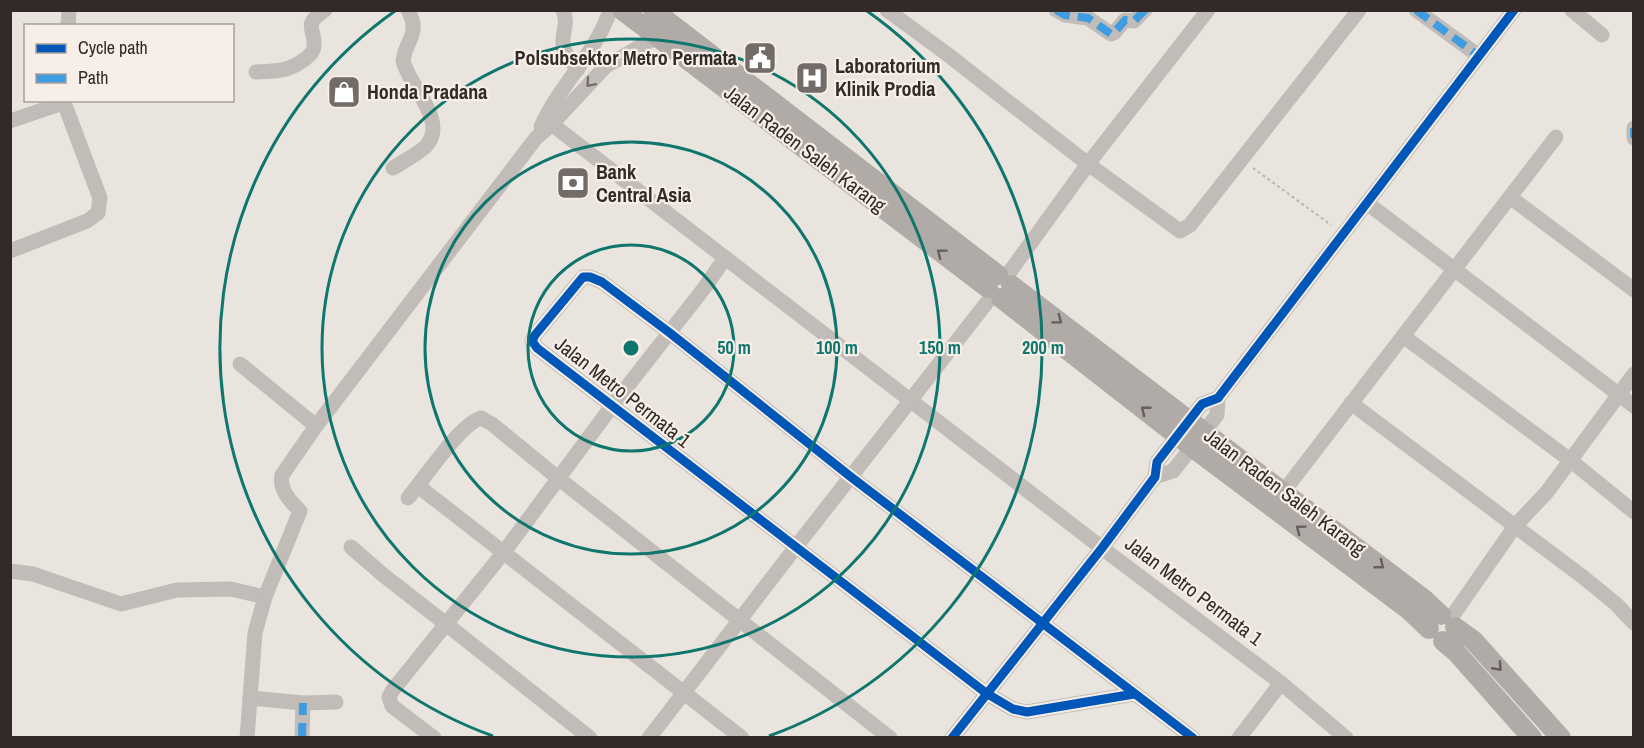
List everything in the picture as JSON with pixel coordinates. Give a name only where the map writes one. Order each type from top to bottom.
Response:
[{"type":"main road","name":"Jalan Raden Saleh Karang","points":[[622,10],[659,23],[999,287],[1185,442],[1409,610],[1473,640],[1561,738]]},
{"type":"main road","name":"Jalan Raden Saleh Karang","points":[[999,287],[1197,425],[1425,600],[1444,626],[1456,652],[1532,738]]},
{"type":"street","points":[[256,72],[289,68],[309,56],[314,46],[311,24],[325,10]]},
{"type":"street","points":[[393,168],[427,145],[434,134],[430,115],[403,61],[414,31],[408,10]]},
{"type":"street","points":[[563,10],[566,29],[562,45],[567,56],[578,69]]},
{"type":"street","points":[[247,738],[255,633],[265,597],[300,511],[284,492],[280,482],[282,475],[316,426],[548,121],[593,48],[610,10]]},
{"type":"street","points":[[886,10],[1180,231],[1190,225],[1359,10]]},
{"type":"street","points":[[1056,10],[1065,15],[1088,18],[1112,34],[1125,20],[1134,21],[1145,10]]},
{"type":"street","points":[[649,738],[999,287],[1088,164],[1208,10]]},
{"type":"street","points":[[1416,10],[1479,56]]},
{"type":"street","points":[[952,738],[1043,624],[1155,477],[1173,471],[1185,442],[1197,425],[1202,404],[1218,398],[1514,10]]},
{"type":"street","points":[[1572,10],[1602,35]]},
{"type":"street","points":[[548,121],[606,66],[659,23]]},
{"type":"street","points":[[10,122],[63,102],[100,198],[98,213],[87,221],[10,251]]},
{"type":"street","name":"Jalan Metro Permata 1","points":[[548,121],[910,401],[1281,683],[1347,738]]},
{"type":"street","points":[[1634,128],[1634,138]]},
{"type":"street","points":[[1284,491],[1556,137]]},
{"type":"street","points":[[1510,197],[1634,290]]},
{"type":"street","points":[[1367,203],[1634,406]]},
{"type":"street","name":"Jalan Metro Permata 1","points":[[434,738],[392,706],[389,698],[392,691],[504,552],[725,258]]},
{"type":"street","name":"Jalan Metro Permata 1","points":[[1134,694],[1027,712],[1013,709],[986,693],[534,345],[532,341],[535,335],[580,279],[586,276],[602,282],[851,477],[1193,738]]},
{"type":"street","points":[[1403,336],[1570,460],[1634,512]]},
{"type":"street","points":[[240,364],[316,426]]},
{"type":"street","points":[[1444,626],[1515,526],[1547,492],[1634,374]]},
{"type":"street","points":[[1352,403],[1583,577],[1616,604],[1634,623]]},
{"type":"street","points":[[408,498],[459,434],[474,420],[481,418],[492,424],[890,738]]},
{"type":"street","points":[[418,486],[742,738]]},
{"type":"street","points":[[351,547],[590,738]]},
{"type":"street","points":[[10,571],[33,574],[121,604],[177,590],[231,588],[265,597]]},
{"type":"street","points":[[1239,738],[1281,683]]},
{"type":"street","points":[[250,698],[303,703],[336,702]]},
{"type":"street","points":[[302,738],[303,703]]},
{"type":"path","points":[[1242,159],[1343,234]]},
{"type":"marked path","points":[[1056,10],[1065,15],[1088,18],[1111,34],[1125,20],[1134,21],[1145,10]]},
{"type":"marked path","points":[[1416,10],[1479,56]]},
{"type":"marked path","points":[[1634,128],[1634,138]]},
{"type":"marked path","points":[[302,738],[303,703]]},
{"type":"cycle path","points":[[952,738],[1155,477],[1157,462],[1202,404],[1218,398],[1514,10]]},
{"type":"cycle path","points":[[1134,694],[1027,712],[1013,709],[986,693],[537,348],[532,341],[535,335],[583,277],[602,282],[851,477],[1193,738]]},
{"type":"place","name":"Polsubsektor Metro Permata","points":[[760,58]]},
{"type":"place","name":"Laboratorium Klinik Prodia","points":[[812,78]]},
{"type":"place","name":"Honda Pradana","points":[[344,92]]},
{"type":"place","name":"Bank Central Asia","points":[[573,183]]}]
